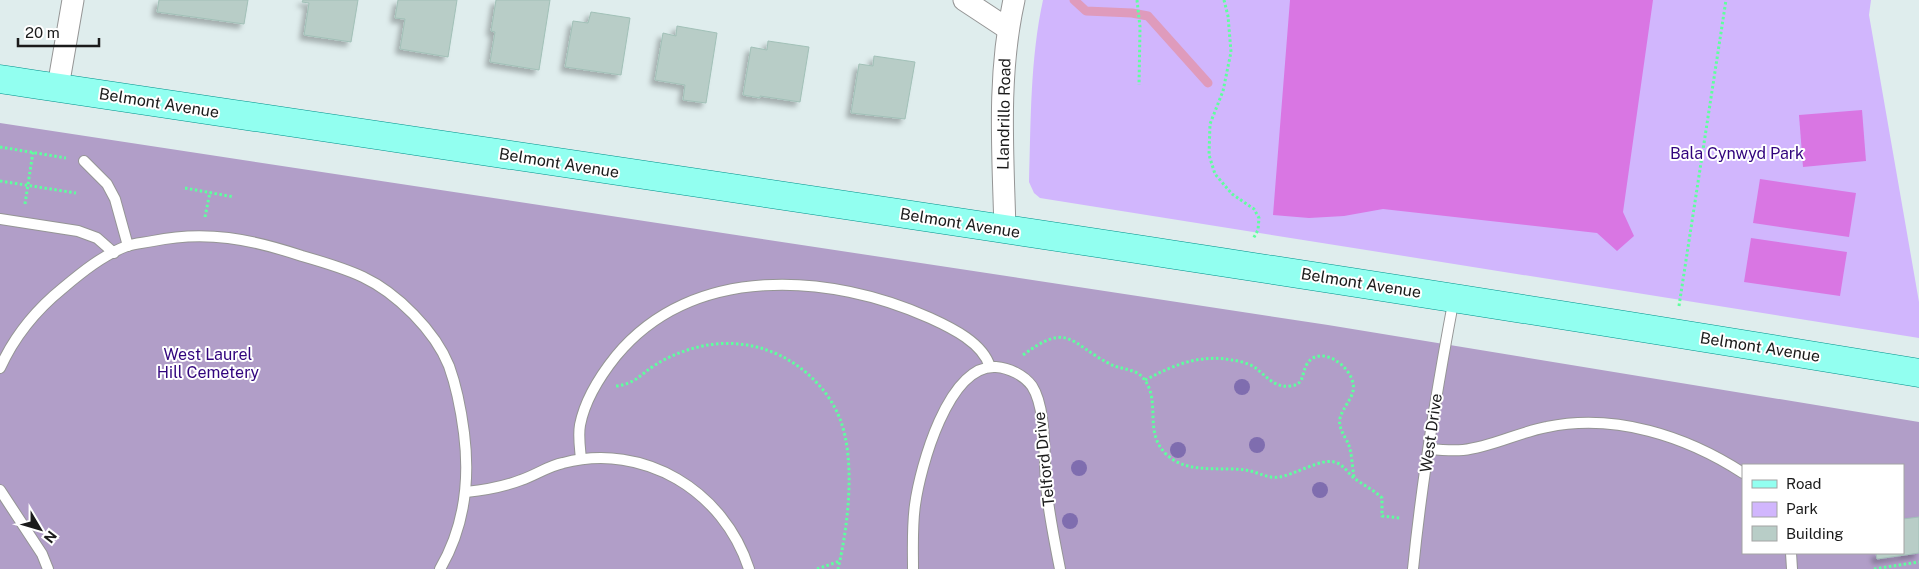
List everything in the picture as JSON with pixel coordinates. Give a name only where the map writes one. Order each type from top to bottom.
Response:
[{"type":"main road","name":"Belmont Avenue","points":[[0,79],[1455,297],[1919,373]]},
{"type":"street","points":[[58,87],[73,0]]},
{"type":"street","points":[[964,0],[1008,29]]},
{"type":"street","name":"Llandrillo Road","points":[[1005,230],[1002,134],[1003,82],[1008,29],[1014,0]]},
{"type":"lane","points":[[84,160],[107,184],[115,199],[128,246]]},
{"type":"lane","points":[[0,219],[78,231],[97,238],[114,253]]},
{"type":"lane","points":[[0,368],[3,352],[50,299],[78,275],[128,246],[162,239],[202,235],[242,239],[339,267],[365,278],[406,307],[424,327],[448,364],[457,391],[467,455],[466,492],[458,529],[440,569]]},
{"type":"lane","points":[[581,459],[580,426],[586,403],[608,366],[626,344],[647,326],[688,302],[710,294],[757,286],[795,285],[837,289],[886,301],[913,311],[959,334],[987,357],[990,367],[975,373],[963,383],[947,406],[932,439],[921,474],[915,506],[913,569]]},
{"type":"lane","name":"West Drive","points":[[1413,569],[1418,520],[1438,383],[1455,297]]},
{"type":"lane","name":"Telford Drive","points":[[990,367],[1010,370],[1020,375],[1031,386],[1039,405],[1047,496],[1060,569]]},
{"type":"lane","points":[[1429,449],[1464,450],[1547,427],[1578,423],[1605,423],[1629,426],[1682,442],[1707,452],[1742,472]]},
{"type":"lane","points":[[466,492],[497,488],[523,480],[562,463],[581,459],[604,456],[634,461],[658,468],[697,492],[716,511],[734,534],[749,569]]},
{"type":"lane","points":[[0,490],[42,554],[48,569]]},
{"type":"lane","points":[[1792,554],[1792,569]]},
{"type":"path","points":[[1224,0],[1228,16],[1231,52],[1223,91],[1210,124],[1209,155],[1214,174],[1232,194],[1254,209],[1259,218],[1258,230],[1251,243]]},
{"type":"path","points":[[1679,307],[1726,0]]},
{"type":"path","points":[[1137,2],[1140,27],[1140,86]]},
{"type":"path","points":[[0,147],[84,160]]},
{"type":"path","points":[[22,222],[33,152]]},
{"type":"path","points":[[0,181],[76,193]]},
{"type":"path","points":[[185,188],[234,196]]},
{"type":"path","points":[[202,235],[210,192]]},
{"type":"path","points":[[1010,370],[1017,360],[1041,343],[1052,338],[1067,338],[1110,364],[1130,370],[1145,380],[1150,394],[1155,440],[1171,458],[1180,464],[1192,467],[1245,470],[1271,477],[1295,473],[1321,462],[1332,461],[1340,464],[1382,498],[1382,516],[1418,520]]},
{"type":"path","points":[[596,384],[612,387],[631,383],[668,358],[688,350],[726,343],[759,347],[776,353],[809,374],[832,402],[845,436],[849,488],[847,521],[838,569]]},
{"type":"path","points":[[1145,380],[1170,367],[1215,357],[1239,361],[1256,368],[1272,382],[1282,386],[1290,386],[1302,380],[1307,364],[1312,359],[1320,356],[1329,356],[1349,373],[1353,382],[1352,398],[1340,418],[1340,427],[1349,445],[1354,477]]},
{"type":"path","points":[[817,569],[840,561]]},
{"type":"path","points":[[1874,569],[1919,562]]},
{"type":"green space","name":"Bala Cynwyd Park","points":[[1043,0],[1871,0],[1869,15],[1919,302],[1919,338],[1040,198],[1034,193],[1029,182],[1033,68]]},
{"type":"green space","name":"West Laurel Hill Cemetery","points":[[0,123],[1328,325],[1919,422],[1919,569],[0,569]]},
{"type":"shaded area","points":[[1290,0],[1653,0],[1623,212],[1634,236],[1617,251],[1597,233],[1383,209],[1344,216],[1309,218],[1273,215]]},
{"type":"shaded area","points":[[1862,110],[1866,161],[1803,167],[1799,115]]},
{"type":"shaded area","points":[[1760,179],[1856,193],[1849,237],[1753,223]]},
{"type":"shaded area","points":[[1751,238],[1847,252],[1840,296],[1744,282]]},
{"type":"building","points":[[159,0],[248,0],[244,24],[157,12]]},
{"type":"building","points":[[303,0],[358,0],[351,42],[304,35],[309,3],[302,2]]},
{"type":"building","points":[[398,0],[457,0],[448,57],[400,49],[405,19],[395,18]]},
{"type":"building","points":[[496,0],[550,0],[539,70],[490,62],[495,32],[491,31]]},
{"type":"building","points":[[591,12],[630,18],[621,75],[565,67],[573,21],[588,23]]},
{"type":"building","points":[[677,26],[717,33],[706,103],[683,100],[685,85],[655,80],[663,33],[676,36]]},
{"type":"building","points":[[768,41],[809,47],[800,102],[743,95],[751,47],[767,50]]},
{"type":"building","points":[[874,56],[915,62],[905,119],[851,113],[859,64],[873,66]]},
{"type":"building","points":[[1919,517],[1919,553],[1877,559],[1876,554],[1904,554],[1904,519]]},
{"type":"waterway","points":[[1074,0],[1086,11],[1132,13],[1148,16],[1208,83]]}]
